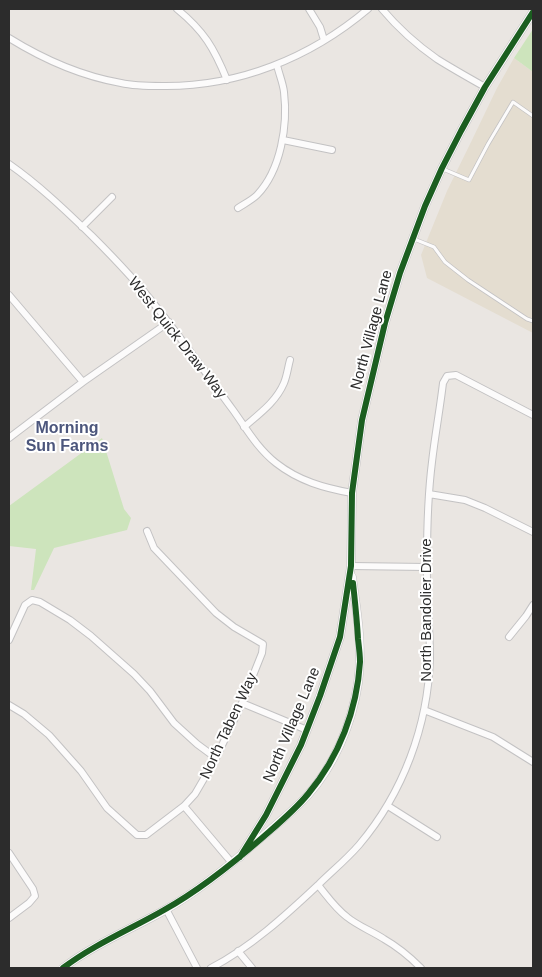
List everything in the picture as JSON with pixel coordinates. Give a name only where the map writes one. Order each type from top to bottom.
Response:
[{"type":"street","points":[[177,9],[195,25],[209,42],[218,58],[226,80]]},
{"type":"street","points":[[309,9],[320,27],[324,40]]},
{"type":"street","points":[[9,38],[69,69],[95,77],[121,83],[178,86],[226,80],[277,65],[301,54],[324,40],[368,9]]},
{"type":"street","points":[[382,9],[395,24],[437,59],[485,87]]},
{"type":"street","name":"North Village Lane","points":[[63,968],[166,909],[211,880],[240,857],[292,812],[308,795],[330,764],[339,746],[353,705],[358,683],[360,660],[351,566],[352,493],[362,420],[385,323],[412,238],[442,168],[485,87],[533,12]]},
{"type":"street","points":[[238,208],[256,196],[268,181],[283,140],[284,90],[277,65]]},
{"type":"street","points":[[283,140],[332,150]]},
{"type":"street","name":"West Quick Draw Way","points":[[9,164],[38,186],[125,270],[169,322],[259,447],[275,462],[313,484],[331,490],[352,493]]},
{"type":"street","points":[[82,227],[112,197]]},
{"type":"street","points":[[9,295],[83,382]]},
{"type":"street","points":[[9,438],[83,382],[169,322]]},
{"type":"street","points":[[244,427],[277,397],[285,382],[290,360]]},
{"type":"street","name":"North Bandolier Drive","points":[[211,968],[279,921],[357,847],[388,806],[406,768],[416,742],[428,685],[430,636],[426,567],[429,494],[443,383],[447,376],[456,375],[462,377],[533,415]]},
{"type":"street","points":[[429,494],[458,499],[486,508],[533,532]]},
{"type":"street","name":"North Taben Way","points":[[9,705],[24,714],[49,736],[81,770],[107,808],[137,835],[146,835],[184,806],[195,794],[216,758],[242,703],[262,653],[263,644],[234,628],[216,613],[154,548],[147,531]]},
{"type":"street","points":[[351,566],[426,567]]},
{"type":"street","name":"North Village Lane","points":[[240,857],[266,816],[307,730],[340,637],[351,566]]},
{"type":"street","points":[[9,640],[25,605],[32,600],[48,606],[91,636],[134,674],[150,691],[174,723],[216,758]]},
{"type":"street","points":[[509,637],[533,605]]},
{"type":"street","points":[[242,703],[307,730]]},
{"type":"street","points":[[424,710],[493,737],[533,762]]},
{"type":"street","points":[[184,806],[232,863]]},
{"type":"street","points":[[388,806],[437,837]]},
{"type":"street","points":[[9,853],[33,888],[34,896],[29,903],[9,918]]},
{"type":"street","points":[[318,885],[346,917],[384,938],[404,952],[421,968]]},
{"type":"street","points":[[166,909],[197,968]]},
{"type":"street","points":[[238,951],[252,968]]},
{"type":"lane","points":[[442,168],[469,180],[513,102],[533,116]]},
{"type":"lane","points":[[412,238],[434,247],[445,262],[476,285],[527,319],[533,321]]},
{"type":"shaded area","points":[[514,58],[533,72],[533,333],[427,278],[421,255],[447,191],[497,88]]},
{"type":"green space","points":[[533,29],[533,72],[514,58]]},
{"type":"green space","points":[[102,438],[124,509],[131,518],[127,530],[54,548],[34,590],[31,590],[36,549],[9,546],[9,506]]},
{"type":"cycle path","points":[[240,857],[266,815],[301,745],[340,637],[351,566],[352,493],[362,420],[385,323],[400,273],[425,206],[442,168],[485,87],[533,12]]},
{"type":"cycle path","points":[[63,968],[99,945],[177,902],[215,877],[286,817],[319,780],[337,749],[355,698],[360,657],[353,583]]},
{"type":"district","name":"Morning Sun Farms","points":[[67,438]]}]
